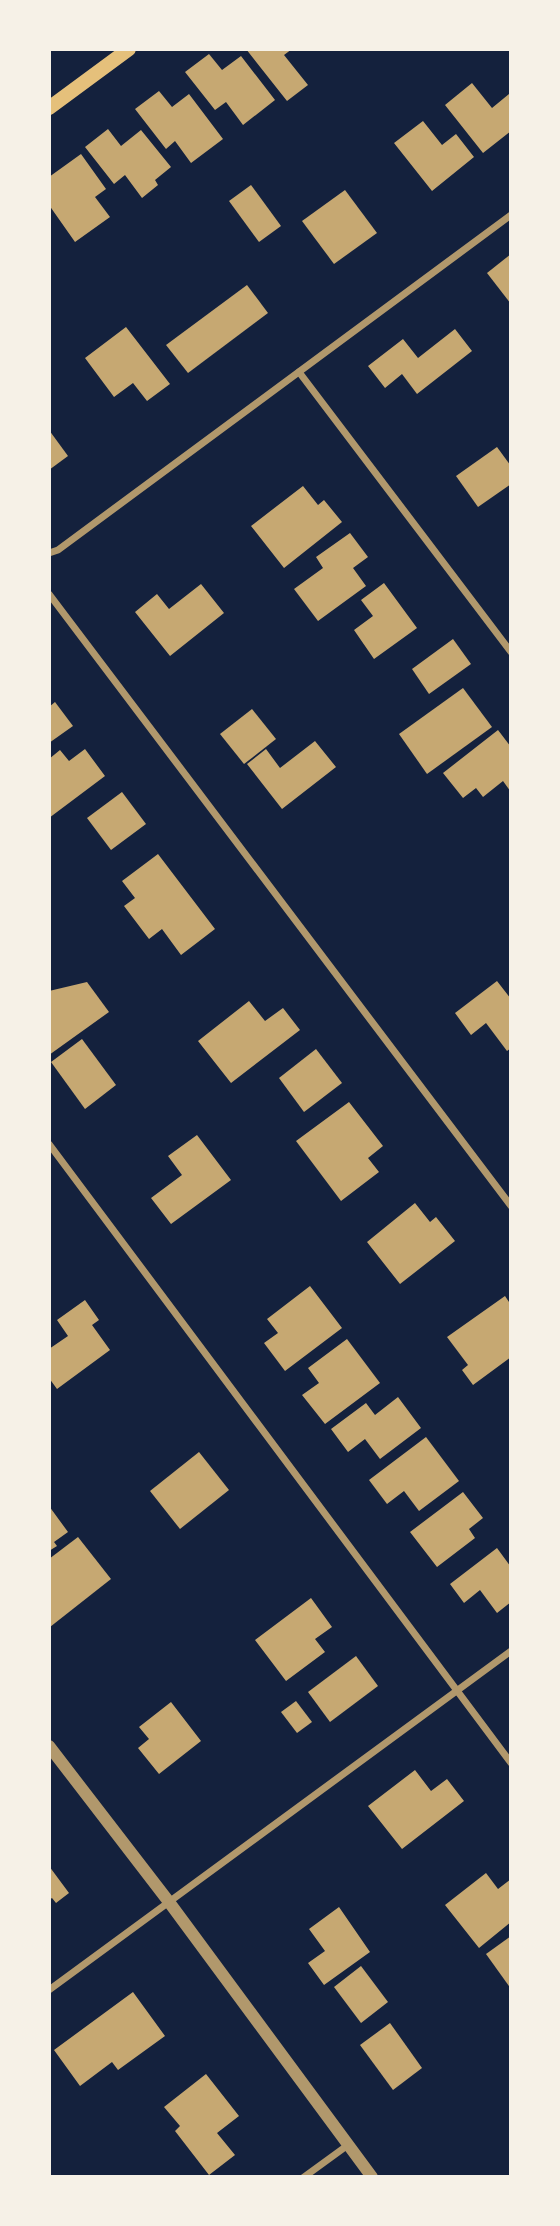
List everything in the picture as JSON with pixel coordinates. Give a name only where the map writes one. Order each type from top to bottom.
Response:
[{"type":"main road","points":[[49,107],[129,49]]},
{"type":"street","points":[[49,553],[61,548],[511,215]]},
{"type":"street","points":[[299,372],[511,652]]},
{"type":"street","points":[[49,594],[511,1206]]},
{"type":"street","points":[[49,1144],[511,1763]]},
{"type":"street","points":[[49,1990],[511,1651]]},
{"type":"street","points":[[49,1746],[169,1902],[372,2177]]},
{"type":"street","points":[[304,2177],[348,2145]]},
{"type":"building","points":[[246,49],[292,49],[284,55],[308,85],[287,101]]},
{"type":"building","points":[[209,54],[222,70],[241,56],[275,100],[243,125],[226,102],[215,110],[185,72]]},
{"type":"building","points":[[472,83],[492,108],[509,94],[511,97],[511,131],[483,153],[445,105]]},
{"type":"building","points":[[159,91],[172,107],[189,94],[223,139],[191,163],[175,141],[166,149],[135,109]]},
{"type":"building","points":[[423,121],[442,145],[456,134],[474,157],[432,191],[394,143]]},
{"type":"building","points":[[108,129],[121,146],[141,130],[171,167],[155,180],[158,185],[142,198],[125,175],[114,184],[85,147]]},
{"type":"building","points":[[81,154],[106,189],[95,197],[110,217],[75,242],[49,205],[49,177]]},
{"type":"building","points":[[251,185],[281,226],[259,242],[229,201]]},
{"type":"building","points":[[345,190],[377,233],[334,264],[302,221]]},
{"type":"building","points":[[511,254],[511,304],[487,273]]},
{"type":"building","points":[[247,285],[268,313],[188,373],[166,345]]},
{"type":"building","points":[[126,327],[170,384],[147,401],[133,383],[114,397],[85,358]]},
{"type":"building","points":[[455,329],[472,351],[417,394],[402,374],[385,388],[368,366],[403,339],[418,358]]},
{"type":"building","points":[[49,430],[68,456],[49,470]]},
{"type":"building","points":[[497,447],[511,466],[511,484],[478,507],[456,476]]},
{"type":"building","points":[[303,486],[318,505],[324,500],[342,522],[284,568],[251,526]]},
{"type":"building","points":[[350,533],[368,557],[353,568],[366,586],[318,621],[294,589],[323,568],[316,557]]},
{"type":"building","points":[[384,583],[417,628],[374,659],[354,630],[373,616],[361,600]]},
{"type":"building","points":[[201,584],[224,613],[170,656],[135,612],[157,594],[169,609]]},
{"type":"building","points":[[453,639],[471,664],[429,694],[412,669]]},
{"type":"building","points":[[463,688],[492,727],[427,774],[399,734]]},
{"type":"building","points":[[55,702],[73,726],[49,743],[49,707]]},
{"type":"building","points":[[252,709],[276,739],[244,764],[220,734]]},
{"type":"building","points":[[498,730],[511,747],[511,792],[503,781],[483,797],[476,788],[463,798],[443,773]]},
{"type":"building","points":[[315,741],[336,767],[282,809],[247,764],[266,749],[280,768]]},
{"type":"building","points":[[85,749],[105,776],[49,818],[49,759],[60,750],[69,761]]},
{"type":"building","points":[[122,792],[146,824],[111,850],[87,818]]},
{"type":"building","points":[[158,854],[215,929],[181,955],[162,929],[149,939],[124,906],[135,898],[122,881]]},
{"type":"building","points":[[497,981],[511,999],[511,1048],[507,1051],[486,1023],[471,1035],[455,1013]]},
{"type":"building","points":[[87,982],[109,1012],[49,1055],[49,991]]},
{"type":"building","points":[[249,1001],[265,1021],[283,1008],[300,1030],[231,1083],[198,1041]]},
{"type":"building","points":[[82,1039],[116,1085],[85,1109],[51,1062]]},
{"type":"building","points":[[316,1049],[342,1083],[304,1112],[279,1078]]},
{"type":"building","points":[[349,1102],[383,1146],[368,1158],[379,1172],[341,1201],[296,1141]]},
{"type":"building","points":[[197,1135],[231,1180],[171,1224],[151,1198],[182,1175],[168,1156]]},
{"type":"building","points":[[415,1203],[430,1222],[436,1217],[455,1241],[400,1284],[367,1242]]},
{"type":"building","points":[[310,1286],[342,1328],[285,1371],[264,1343],[278,1333],[267,1319]]},
{"type":"building","points":[[505,1296],[511,1305],[511,1357],[473,1385],[462,1370],[468,1365],[447,1337]]},
{"type":"building","points":[[85,1300],[99,1320],[92,1325],[110,1350],[57,1389],[49,1378],[49,1349],[68,1336],[57,1320]]},
{"type":"building","points":[[347,1339],[380,1383],[325,1424],[302,1395],[319,1383],[308,1368]]},
{"type":"building","points":[[398,1397],[421,1428],[380,1459],[365,1439],[348,1452],[331,1429],[366,1403],[375,1415]]},
{"type":"building","points":[[426,1437],[459,1481],[419,1511],[404,1491],[387,1504],[369,1480]]},
{"type":"building","points":[[199,1452],[229,1490],[180,1529],[150,1491]]},
{"type":"building","points":[[463,1492],[483,1518],[469,1529],[475,1538],[437,1567],[410,1532]]},
{"type":"building","points":[[49,1506],[68,1532],[54,1542],[57,1546],[49,1551]]},
{"type":"building","points":[[78,1537],[111,1579],[50,1627],[49,1559]]},
{"type":"building","points":[[497,1548],[511,1567],[511,1602],[497,1613],[480,1590],[464,1603],[450,1584]]},
{"type":"building","points":[[311,1598],[332,1627],[315,1639],[325,1652],[286,1681],[255,1640]]},
{"type":"building","points":[[356,1656],[378,1686],[330,1722],[308,1692]]},
{"type":"building","points":[[296,1701],[312,1722],[297,1733],[281,1712]]},
{"type":"building","points":[[171,1702],[201,1741],[159,1774],[138,1748],[149,1739],[139,1727]]},
{"type":"building","points":[[415,1770],[431,1791],[447,1779],[464,1801],[402,1849],[368,1806]]},
{"type":"building","points":[[49,1866],[69,1893],[56,1903],[52,1898],[49,1900]]},
{"type":"building","points":[[486,1873],[498,1889],[511,1879],[511,1922],[479,1948],[445,1905]]},
{"type":"building","points":[[339,1907],[370,1952],[324,1985],[308,1963],[325,1951],[309,1929]]},
{"type":"building","points":[[511,1936],[511,1989],[486,1954]]},
{"type":"building","points":[[361,1966],[388,2002],[361,2023],[334,1987]]},
{"type":"building","points":[[133,1992],[165,2036],[118,2070],[112,2062],[80,2086],[54,2050]]},
{"type":"building","points":[[390,2023],[422,2068],[393,2090],[360,2045]]},
{"type":"building","points":[[206,2074],[239,2116],[217,2133],[235,2155],[209,2175],[175,2131],[180,2126],[164,2107]]}]
